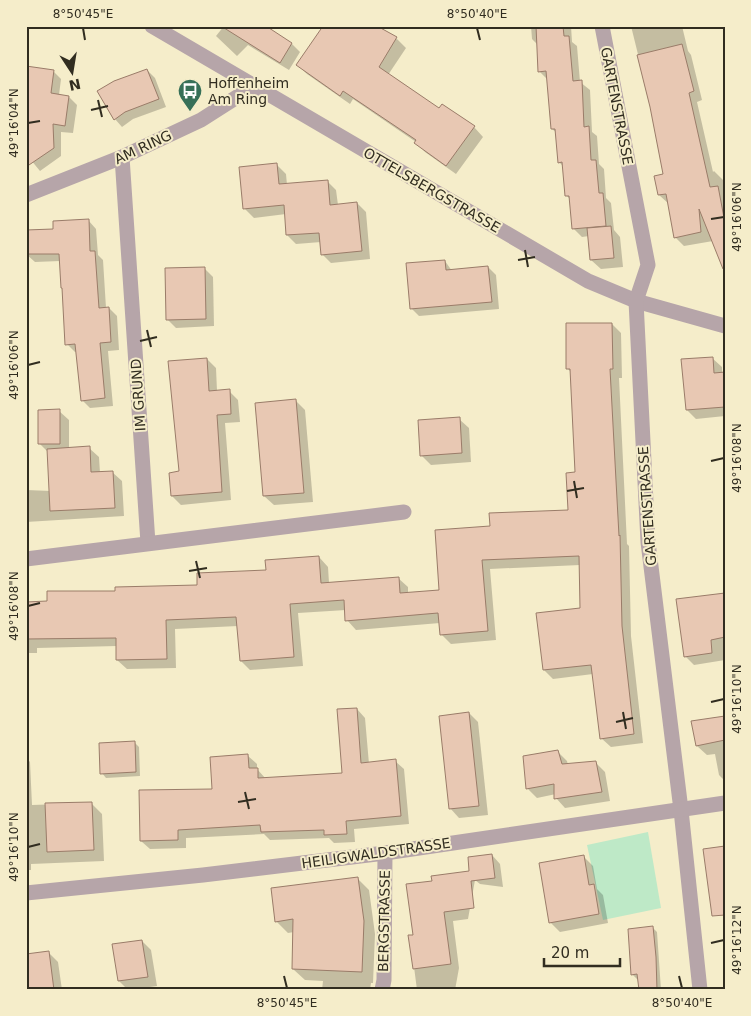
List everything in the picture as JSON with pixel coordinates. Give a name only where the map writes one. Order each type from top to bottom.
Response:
[{"type":"street","name":"OTTELSBERGSTRASSE","points":[[152,26],[588,281],[636,301],[725,326]]},
{"type":"street","name":"GARTENSTRASSE","points":[[602,26],[648,265],[636,301],[648,542],[681,810],[700,990]]},
{"type":"street","name":"AM RING","points":[[26,195],[122,157],[201,120],[254,86]]},
{"type":"street","name":"IM GRUND","points":[[122,157],[148,544]]},
{"type":"street","points":[[26,559],[404,512]]},
{"type":"street","name":"HEILIGWALDSTRASSE","points":[[26,893],[202,875],[385,852],[725,803]]},
{"type":"street","name":"BERGSTRASSE","points":[[382,990],[384,980],[385,852]]},
{"type":"green space","points":[[648,832],[661,908],[603,920],[587,845]]},
{"type":"building","points":[[221,26],[266,26],[292,43],[280,63]]},
{"type":"building","points":[[323,26],[377,26],[397,37],[379,67],[439,108],[442,104],[475,126],[446,166],[414,143],[416,140],[343,91],[340,96],[296,65]]},
{"type":"building","points":[[536,26],[563,26],[564,36],[569,36],[573,81],[582,80],[584,127],[589,126],[591,160],[596,160],[599,193],[603,193],[606,226],[572,229],[569,196],[565,196],[562,162],[558,163],[555,129],[551,129],[546,71],[538,72]]},
{"type":"building","points":[[682,44],[694,91],[689,93],[710,187],[718,186],[725,223],[725,269],[723,269],[699,209],[701,232],[674,238],[666,194],[658,195],[654,176],[663,174],[650,107],[637,55]]},
{"type":"building","points":[[26,66],[54,70],[51,93],[69,96],[65,126],[53,124],[54,148],[26,167]]},
{"type":"building","points":[[147,69],[159,99],[125,112],[114,120],[97,91],[114,81]]},
{"type":"building","points":[[277,163],[279,184],[328,180],[330,205],[357,202],[362,251],[321,255],[319,233],[286,235],[284,205],[243,209],[239,167]]},
{"type":"building","points":[[89,219],[90,251],[95,251],[99,308],[109,307],[111,342],[100,343],[105,398],[81,401],[75,344],[65,345],[59,254],[26,254],[26,230],[53,229],[53,221]]},
{"type":"building","points":[[611,226],[614,258],[590,260],[587,228]]},
{"type":"building","points":[[445,260],[446,270],[488,266],[492,302],[410,309],[406,263]]},
{"type":"building","points":[[205,267],[206,319],[166,320],[165,268]]},
{"type":"building","points":[[566,323],[612,323],[613,369],[610,369],[620,535],[622,626],[634,734],[600,739],[591,665],[543,670],[536,613],[580,608],[579,556],[482,560],[488,631],[440,635],[438,613],[345,621],[344,600],[290,604],[294,657],[240,661],[236,617],[166,620],[167,659],[116,660],[116,638],[26,639],[26,602],[47,601],[47,591],[115,591],[115,587],[197,585],[197,573],[266,570],[265,560],[319,556],[321,583],[399,577],[400,593],[439,590],[435,530],[490,526],[489,513],[568,510],[566,473],[575,472],[570,369],[566,369]]},
{"type":"building","points":[[713,357],[714,373],[725,372],[725,407],[686,410],[681,359]]},
{"type":"building","points":[[207,358],[209,391],[230,389],[231,414],[217,415],[222,492],[171,496],[169,473],[179,471],[168,361]]},
{"type":"building","points":[[296,399],[304,493],[263,496],[255,403]]},
{"type":"building","points":[[60,409],[60,444],[38,444],[38,410]]},
{"type":"building","points":[[460,417],[462,453],[420,456],[418,420]]},
{"type":"building","points":[[90,446],[91,472],[113,471],[115,508],[50,511],[47,449]]},
{"type":"building","points":[[725,593],[725,637],[711,640],[712,653],[684,657],[676,599]]},
{"type":"building","points":[[357,708],[361,763],[396,759],[401,816],[346,821],[347,834],[324,835],[324,830],[261,832],[260,825],[178,830],[178,840],[140,841],[139,790],[212,789],[210,757],[248,754],[249,768],[258,768],[258,778],[342,773],[337,709]]},
{"type":"building","points":[[469,712],[479,806],[449,809],[439,716]]},
{"type":"building","points":[[725,716],[725,740],[696,746],[691,721]]},
{"type":"building","points":[[135,741],[136,772],[100,774],[99,743]]},
{"type":"building","points":[[558,750],[562,764],[596,761],[602,792],[554,799],[554,784],[526,789],[523,756]]},
{"type":"building","points":[[92,802],[94,850],[47,852],[45,803]]},
{"type":"building","points":[[725,846],[725,915],[712,916],[703,849]]},
{"type":"building","points":[[492,854],[495,878],[471,881],[474,908],[444,912],[451,964],[413,969],[408,935],[413,935],[406,884],[432,881],[431,876],[469,871],[468,857]]},
{"type":"building","points":[[584,855],[589,885],[594,884],[599,914],[549,923],[539,863]]},
{"type":"building","points":[[358,877],[364,921],[362,972],[292,969],[293,919],[275,922],[271,888]]},
{"type":"building","points":[[653,926],[657,990],[639,990],[637,974],[631,975],[628,929]]},
{"type":"building","points":[[142,940],[148,977],[118,981],[112,944]]},
{"type":"building","points":[[49,951],[54,990],[26,990],[26,954]]},
{"type":"place","name":"Hoffenheim Am Ring","points":[[190,112]]}]
